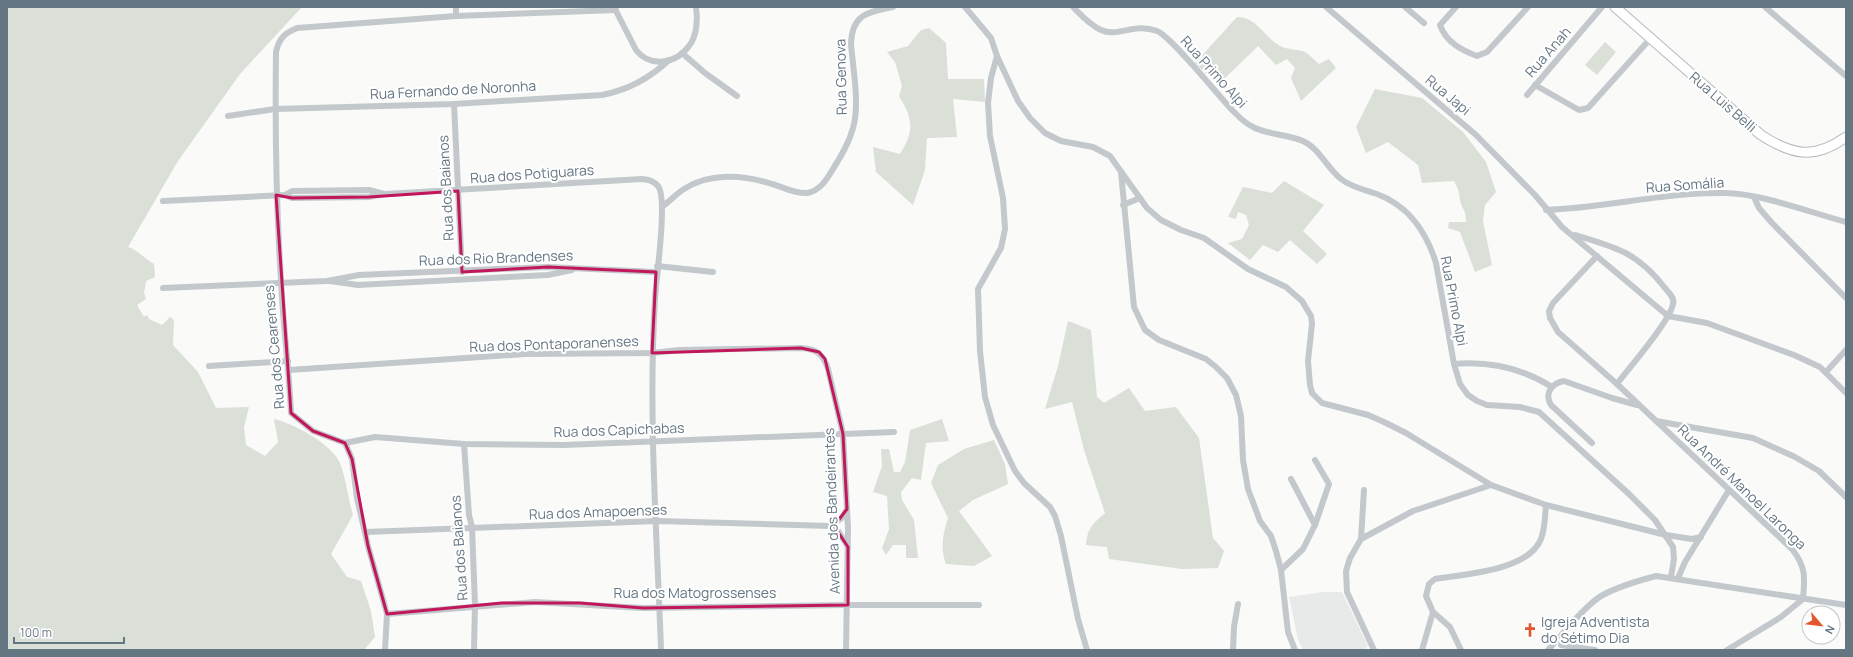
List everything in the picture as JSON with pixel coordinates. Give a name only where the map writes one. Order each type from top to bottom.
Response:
[{"type":"street","points":[[456,7],[456,16],[615,9],[641,56],[658,63],[669,60],[682,53],[689,46],[694,37],[696,7]]},
{"type":"street","name":"Rua Genova","points":[[663,206],[684,189],[696,183],[708,179],[730,176],[751,178],[797,192],[808,193],[817,189],[826,181],[847,146],[854,127],[856,107],[852,33],[856,23],[862,16],[893,7]]},
{"type":"street","points":[[965,7],[991,38],[997,56],[1021,105],[1045,133],[1061,140],[1093,147],[1110,156],[1147,208],[1161,220],[1181,230],[1204,238],[1248,269],[1286,287],[1302,301],[1312,320],[1309,372],[1310,385],[1316,398],[1329,407],[1368,415],[1384,422],[1406,433],[1491,485],[1546,506],[1666,535],[1692,539],[1701,537]]},
{"type":"street","name":"Rua Primo Alpi","points":[[1073,7],[1091,24],[1101,30],[1111,33],[1143,27],[1164,34],[1234,112],[1245,122],[1261,131],[1296,138],[1305,142],[1342,180],[1389,199],[1404,208],[1419,225],[1431,248],[1436,263],[1454,364],[1460,384],[1468,395],[1487,405],[1520,407],[1539,412],[1629,494],[1655,520],[1673,547],[1674,559],[1671,577]]},
{"type":"street","name":"Rua Japi","points":[[1326,7],[1476,135],[1535,195],[1546,210],[1562,227],[1668,316]]},
{"type":"street","points":[[1405,7],[1424,23]]},
{"type":"street","points":[[1456,7],[1440,25],[1443,34],[1449,41],[1477,56],[1487,52],[1528,7]]},
{"type":"street","name":"Rua Anah","points":[[1527,94],[1602,7]]},
{"type":"street","name":"Rua Luis Belli","points":[[1615,7],[1761,135],[1773,143],[1794,152],[1806,152],[1828,148],[1846,137]]},
{"type":"street","points":[[1765,7],[1846,76]]},
{"type":"street","name":"Rua dos Cearenses","points":[[345,443],[313,431],[291,413],[276,195],[276,52],[280,38],[288,31],[298,28],[456,16]]},
{"type":"street","points":[[1535,85],[1579,110],[1588,108],[1650,39]]},
{"type":"street","points":[[682,53],[705,73],[737,96]]},
{"type":"street","points":[[997,56],[989,89],[988,103],[990,136],[1003,198],[1005,229],[1001,248],[978,289],[980,351],[984,392],[993,425],[1014,471],[1024,483],[1050,507],[1055,516],[1061,536],[1078,619],[1087,650]]},
{"type":"street","name":"Rua Fernando de Noronha","points":[[228,116],[276,109],[454,104],[602,95],[613,93],[654,74],[669,60]]},
{"type":"street","name":"Rua dos Baianos","points":[[454,104],[462,272]]},
{"type":"street","points":[[1121,170],[1134,308],[1145,330],[1159,340],[1206,360],[1216,367],[1232,386],[1239,405],[1248,489],[1260,521],[1271,536],[1281,570],[1288,632],[1295,650]]},
{"type":"street","name":"Rua dos Potiguaras","points":[[163,201],[276,195],[285,194],[292,191],[308,190],[369,190],[385,194],[458,191],[642,179],[652,180],[658,186],[663,206],[656,269],[652,353],[653,441],[661,650]]},
{"type":"street","name":"Rua Somália","points":[[1546,210],[1575,209],[1650,198],[1726,193],[1754,197],[1846,222]]},
{"type":"street","points":[[1754,197],[1759,208],[1772,223],[1846,298]]},
{"type":"street","points":[[1124,205],[1140,198]]},
{"type":"street","points":[[1571,234],[1625,251],[1655,275],[1673,298],[1673,305],[1668,316],[1617,384]]},
{"type":"street","name":"Rua André Manoel Laronga","points":[[1597,256],[1553,303],[1549,311],[1550,318],[1558,332],[1617,384],[1638,406],[1656,421],[1792,549],[1800,560],[1804,569],[1805,580],[1803,599]]},
{"type":"street","points":[[581,267],[713,272]]},
{"type":"street","name":"Rua dos Rio Brandenses","points":[[327,281],[359,275],[581,267]]},
{"type":"street","name":"Rua dos Rio Brandenses","points":[[327,281],[358,285],[540,275],[558,273],[581,267]]},
{"type":"street","points":[[163,288],[327,281]]},
{"type":"street","points":[[1668,316],[1702,321],[1794,355],[1826,372],[1846,393]]},
{"type":"street","name":"Rua dos Pontaporanenses","points":[[289,370],[525,354],[652,353],[679,350],[801,348],[819,352]]},
{"type":"street","points":[[1826,372],[1846,350]]},
{"type":"street","name":"Avenida dos Bandeirantes","points":[[819,352],[825,359],[828,369],[843,434],[848,547],[846,650]]},
{"type":"street","points":[[209,366],[288,361]]},
{"type":"street","points":[[1454,364],[1476,363],[1509,368],[1536,377],[1552,387]]},
{"type":"street","points":[[1592,443],[1551,405],[1548,400],[1548,394],[1552,387],[1564,381],[1638,406]]},
{"type":"street","points":[[1656,421],[1753,438],[1795,457],[1819,472],[1846,497]]},
{"type":"street","name":"Rua dos Capichabas","points":[[345,443],[375,437],[464,444],[564,445],[894,432]]},
{"type":"street","points":[[345,443],[352,459],[358,498],[387,614],[386,650]]},
{"type":"street","name":"Rua dos Baianos","points":[[464,444],[469,515],[472,527],[474,650]]},
{"type":"street","points":[[1281,570],[1303,548],[1315,525],[1329,484],[1315,460]]},
{"type":"street","points":[[1292,479],[1315,525]]},
{"type":"street","points":[[1361,539],[1414,512],[1491,485]]},
{"type":"street","points":[[1364,490],[1361,539],[1350,558],[1346,571],[1347,592],[1374,650]]},
{"type":"street","points":[[1678,578],[1685,562],[1729,490]]},
{"type":"street","points":[[1462,650],[1450,627],[1433,612],[1426,596],[1429,584],[1436,579],[1497,568],[1528,556],[1541,538],[1546,506]]},
{"type":"street","points":[[830,526],[842,518],[847,509]]},
{"type":"street","name":"Rua dos Amapoenses","points":[[366,532],[657,521],[830,526]]},
{"type":"street","points":[[830,526],[837,529],[848,547]]},
{"type":"street","points":[[1561,645],[1586,608],[1599,597],[1642,579],[1656,576],[1678,578],[1846,605]]},
{"type":"street","points":[[1727,650],[1781,617],[1803,599]]},
{"type":"street","name":"Rua dos Matogrossenses","points":[[387,614],[474,605],[536,602],[580,603],[643,608],[848,604],[979,605]]},
{"type":"street","points":[[1233,650],[1234,627],[1238,604]]},
{"type":"street","points":[[1422,650],[1433,612]]},
{"type":"street","points":[[1548,650],[1561,645],[1595,650]]},
{"type":"highlighted area","points":[[458,191],[462,272],[548,267],[656,272],[652,353],[801,348],[819,352],[825,359],[843,434],[847,509],[834,526],[848,547],[848,605],[643,608],[580,603],[502,603],[387,614],[368,546],[352,459],[345,443],[313,431],[291,413],[276,195],[292,198],[369,197]]},
{"type":"shaded area","points":[[7,7],[302,7],[240,74],[178,161],[128,247],[135,250],[154,264],[155,277],[146,281],[144,293],[146,299],[137,305],[144,317],[147,315],[149,319],[162,325],[170,317],[174,320],[173,345],[198,372],[216,408],[249,407],[244,427],[246,445],[265,456],[278,442],[274,419],[282,421],[311,435],[336,456],[344,475],[353,515],[331,554],[347,577],[361,581],[371,611],[375,637],[364,650],[7,650]]},
{"type":"shaded area","points":[[1237,17],[1250,20],[1280,46],[1305,52],[1319,64],[1329,59],[1336,68],[1301,101],[1291,78],[1295,68],[1287,59],[1276,65],[1258,46],[1218,85],[1195,63]]},
{"type":"shaded area","points":[[929,28],[946,43],[948,79],[984,79],[985,102],[953,99],[957,137],[927,138],[925,170],[913,205],[876,172],[873,147],[900,154],[905,146],[910,132],[909,118],[904,104],[899,96],[902,86],[895,62],[887,52],[908,46],[921,30]]},
{"type":"shaded area","points":[[1605,42],[1616,52],[1597,75],[1585,65]]},
{"type":"shaded area","points":[[1375,89],[1422,98],[1463,132],[1486,162],[1496,192],[1485,205],[1483,221],[1492,265],[1475,272],[1460,232],[1448,228],[1449,222],[1466,222],[1465,212],[1454,181],[1422,183],[1418,165],[1388,142],[1366,153],[1356,127]]},
{"type":"shaded area","points":[[1284,181],[1324,205],[1303,231],[1327,254],[1317,264],[1290,240],[1278,252],[1263,245],[1250,260],[1228,243],[1242,239],[1249,225],[1246,215],[1238,212],[1236,219],[1228,217],[1243,187],[1272,193]]},
{"type":"shaded area","points":[[1068,321],[1091,330],[1097,397],[1104,403],[1129,388],[1145,411],[1176,407],[1199,438],[1213,538],[1224,551],[1218,568],[1182,569],[1109,559],[1107,547],[1086,545],[1089,530],[1105,513],[1084,450],[1072,402],[1045,409],[1058,366]]},
{"type":"shaded area","points":[[942,419],[949,441],[926,443],[921,480],[912,478],[901,492],[902,500],[914,520],[918,558],[906,558],[906,545],[893,545],[886,555],[882,548],[889,529],[887,496],[873,492],[882,466],[881,449],[889,449],[894,472],[900,472],[905,462],[910,430]]},
{"type":"shaded area","points":[[994,440],[1005,464],[1008,484],[973,500],[959,511],[992,556],[974,566],[946,564],[943,553],[943,541],[948,518],[931,483],[938,465],[964,449]]},
{"type":"shaded area","points":[[1323,592],[1342,592],[1368,646],[1363,650],[1303,650],[1298,639],[1289,597]]},
{"type":"place","name":"Igreja Adventista do Sétimo Dia","points":[[1530,630]]}]
